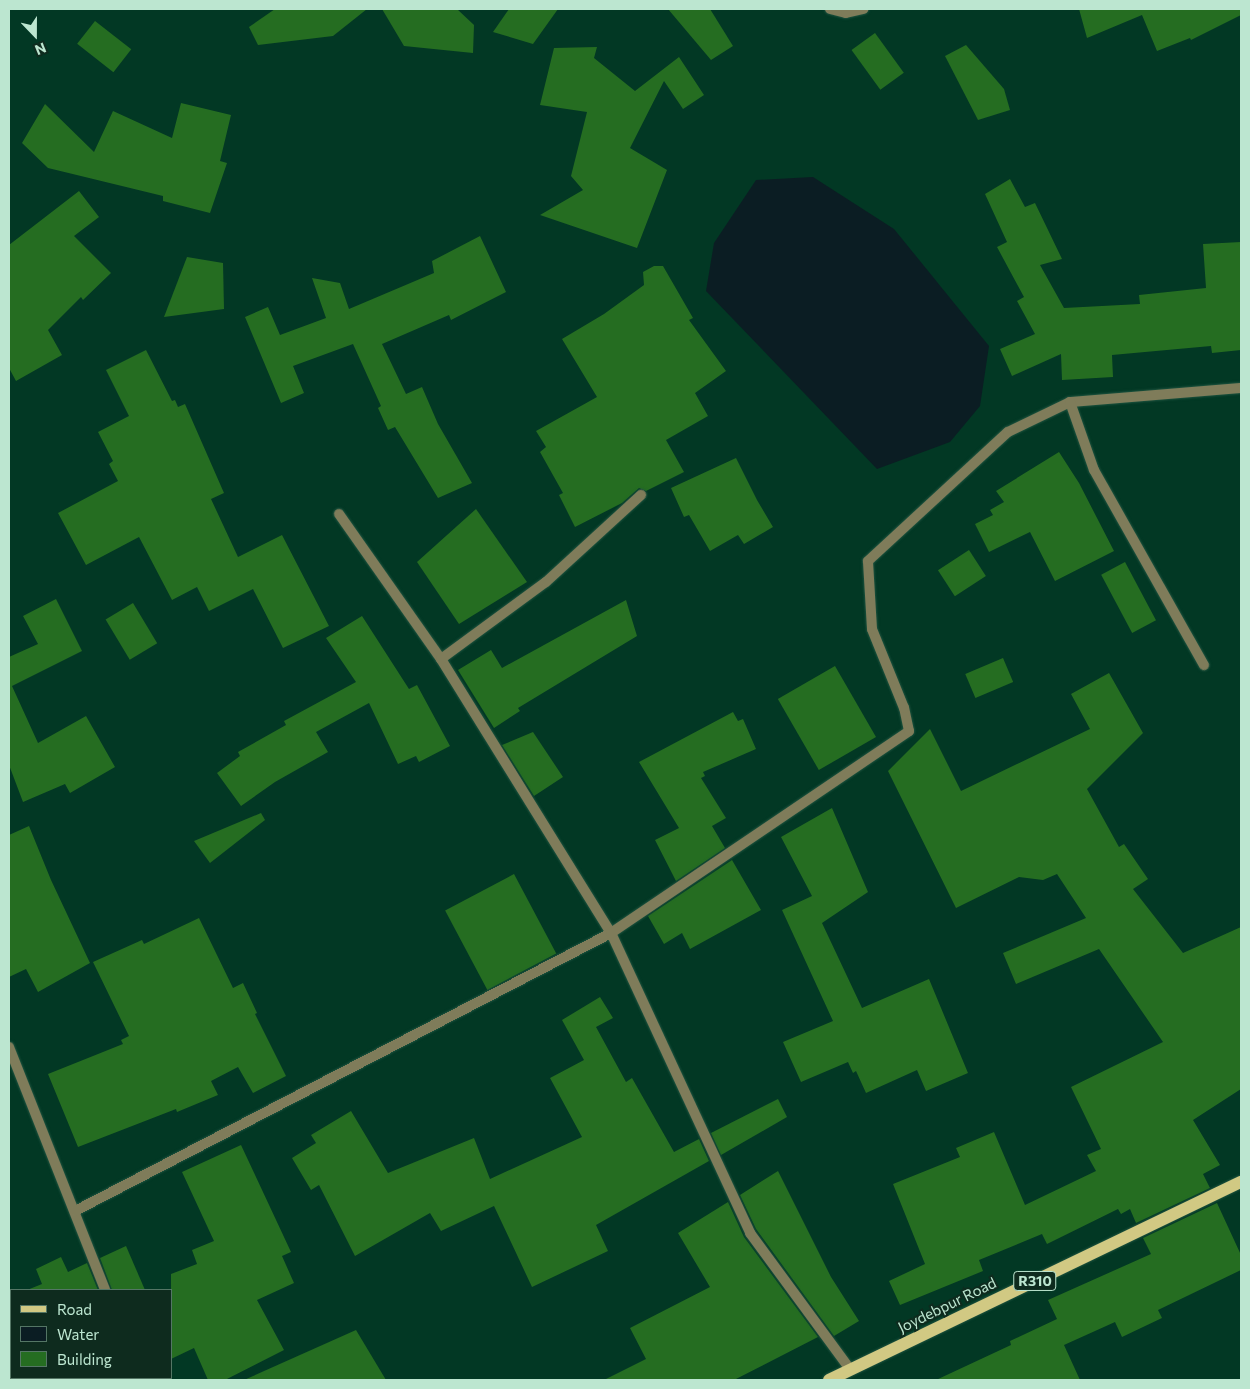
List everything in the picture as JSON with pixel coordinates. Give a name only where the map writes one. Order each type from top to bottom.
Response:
[{"type":"main road","name":"Joydebpur Road","points":[[829,1380],[1241,1182]]},
{"type":"street","points":[[830,9],[846,13],[864,9]]},
{"type":"street","points":[[75,1211],[612,933],[909,732],[904,708],[872,629],[868,561],[1008,432],[1070,402],[1241,388]]},
{"type":"street","points":[[1070,402],[1094,470],[1204,665]]},
{"type":"street","points":[[441,659],[546,582],[641,495]]},
{"type":"street","points":[[339,514],[441,659],[612,933],[750,1233],[850,1369]]},
{"type":"street","points":[[9,1047],[75,1211],[104,1289]]},
{"type":"water","points":[[813,177],[894,229],[989,346],[980,406],[950,442],[877,469],[706,291],[714,243],[756,180]]},
{"type":"building","points":[[275,9],[367,9],[333,36],[258,45],[249,27]]},
{"type":"building","points":[[382,9],[457,9],[474,25],[473,53],[404,46]]},
{"type":"building","points":[[509,9],[558,9],[533,44],[493,32]]},
{"type":"building","points":[[668,9],[710,9],[733,46],[711,60]]},
{"type":"building","points":[[1079,9],[1241,9],[1241,15],[1191,40],[1190,38],[1157,51],[1142,15],[1087,38]]},
{"type":"building","points":[[95,21],[131,49],[113,72],[77,44]]},
{"type":"building","points":[[875,33],[904,73],[880,90],[852,50]]},
{"type":"building","points":[[966,45],[1004,89],[1010,110],[978,120],[945,56]]},
{"type":"building","points":[[597,47],[594,58],[635,91],[679,57],[704,95],[683,109],[664,81],[630,148],[667,170],[637,248],[540,215],[583,190],[571,176],[587,112],[540,105],[554,48]]},
{"type":"building","points":[[181,103],[231,115],[220,161],[227,163],[210,213],[163,201],[163,196],[48,168],[22,143],[45,104],[94,152],[113,111],[172,138]]},
{"type":"building","points":[[1010,179],[1025,207],[1035,203],[1062,259],[1040,265],[1064,308],[1140,304],[1139,295],[1206,288],[1203,244],[1241,242],[1241,350],[1212,353],[1211,346],[1112,355],[1113,377],[1062,380],[1061,354],[1012,376],[1000,349],[1035,334],[1017,301],[1024,297],[997,247],[1007,242],[985,194]]},
{"type":"building","points":[[79,191],[99,217],[74,236],[111,273],[83,300],[81,297],[48,330],[62,355],[16,381],[9,368],[9,245]]},
{"type":"building","points":[[480,236],[506,292],[451,320],[449,315],[382,344],[406,394],[422,387],[438,424],[472,483],[438,498],[395,427],[388,430],[378,408],[381,406],[353,344],[293,366],[304,393],[281,403],[245,317],[268,307],[280,335],[326,318],[312,278],[340,283],[349,309],[434,273],[432,261]]},
{"type":"building","points":[[187,257],[223,263],[224,309],[164,317]]},
{"type":"building","points":[[654,266],[663,266],[693,318],[689,320],[726,371],[695,393],[708,416],[666,440],[684,472],[646,491],[639,488],[622,503],[575,527],[559,495],[563,493],[540,452],[546,447],[536,431],[597,397],[562,339],[604,314],[644,285],[643,272]]},
{"type":"building","points":[[146,350],[172,401],[175,400],[178,407],[185,404],[224,493],[211,499],[238,557],[282,535],[329,626],[283,648],[253,589],[209,611],[197,587],[172,600],[139,537],[86,565],[58,513],[118,481],[109,464],[113,461],[98,432],[129,416],[106,370]]},
{"type":"building","points":[[1059,452],[1079,483],[1114,551],[1055,581],[1030,532],[989,552],[975,524],[993,515],[990,510],[1004,502],[996,491]]},
{"type":"building","points":[[736,458],[773,527],[744,544],[738,535],[710,551],[689,515],[684,517],[671,488]]},
{"type":"building","points":[[476,509],[527,582],[459,624],[417,562]]},
{"type":"building","points":[[969,550],[986,576],[955,596],[938,570]]},
{"type":"building","points":[[1125,562],[1156,620],[1132,633],[1101,575]]},
{"type":"building","points":[[56,599],[82,651],[12,686],[38,743],[86,716],[115,767],[70,793],[65,784],[23,802],[9,765],[9,657],[38,644],[23,616]]},
{"type":"building","points":[[626,600],[637,636],[518,708],[520,711],[494,728],[458,670],[491,650],[502,668]]},
{"type":"building","points":[[133,603],[157,643],[130,660],[106,619]]},
{"type":"building","points":[[362,616],[409,689],[417,685],[450,746],[419,762],[416,756],[398,764],[369,703],[316,732],[328,752],[275,782],[241,806],[217,773],[240,756],[238,752],[286,725],[284,721],[356,682],[326,638]]},
{"type":"building","points":[[1003,658],[1013,682],[975,698],[965,674]]},
{"type":"building","points":[[835,666],[876,737],[819,770],[778,699]]},
{"type":"building","points":[[1109,673],[1143,733],[1087,789],[1119,847],[1124,844],[1148,879],[1133,889],[1183,953],[1241,927],[1241,1089],[1193,1120],[1220,1165],[1203,1174],[1210,1188],[1136,1223],[1130,1209],[1121,1214],[1118,1209],[1047,1244],[1042,1234],[979,1260],[983,1271],[900,1305],[889,1281],[925,1264],[893,1184],[960,1157],[956,1148],[994,1132],[1025,1205],[1096,1171],[1087,1155],[1101,1149],[1071,1087],[1163,1042],[1099,949],[1016,984],[1003,953],[1086,918],[1057,874],[1043,880],[1019,877],[956,908],[888,771],[930,729],[961,791],[1090,729],[1071,694]]},
{"type":"building","points":[[733,712],[738,721],[743,719],[756,749],[703,772],[705,776],[701,778],[726,818],[712,826],[725,848],[676,881],[655,840],[679,828],[639,762]]},
{"type":"building","points":[[533,732],[563,777],[534,796],[502,745]]},
{"type":"building","points":[[832,808],[868,892],[822,923],[862,1008],[929,979],[968,1073],[926,1091],[917,1070],[866,1093],[856,1071],[853,1073],[848,1062],[801,1082],[783,1042],[833,1021],[782,910],[812,896],[781,837]]},
{"type":"building","points":[[261,813],[265,820],[210,863],[194,841]]},
{"type":"building","points":[[29,826],[51,880],[90,963],[38,992],[26,969],[9,977],[9,835]]},
{"type":"building","points":[[732,860],[761,910],[690,949],[682,933],[664,944],[648,916]]},
{"type":"building","points":[[514,874],[556,953],[487,990],[445,911]]},
{"type":"building","points":[[199,918],[233,988],[243,983],[257,1013],[255,1014],[286,1076],[253,1093],[238,1067],[211,1081],[218,1095],[177,1112],[176,1109],[78,1147],[48,1074],[123,1044],[121,1040],[129,1036],[93,962],[142,940],[144,944]]},
{"type":"building","points":[[600,997],[613,1018],[596,1027],[626,1082],[632,1078],[674,1152],[699,1139],[709,1161],[596,1225],[608,1251],[532,1287],[494,1206],[441,1231],[430,1213],[355,1256],[319,1185],[311,1190],[292,1158],[316,1143],[311,1135],[351,1111],[388,1173],[474,1138],[490,1179],[582,1137],[550,1078],[584,1060],[562,1020]]},
{"type":"building","points":[[778,1099],[787,1117],[721,1155],[711,1133]]},
{"type":"building","points":[[241,1145],[291,1252],[282,1256],[294,1283],[257,1300],[284,1350],[225,1380],[208,1380],[194,1348],[172,1359],[171,1274],[197,1264],[192,1250],[214,1241],[182,1172]]},
{"type":"building","points":[[778,1171],[831,1277],[859,1321],[834,1336],[756,1229],[740,1195]]},
{"type":"building","points":[[728,1202],[744,1237],[818,1337],[734,1380],[604,1380],[646,1359],[630,1328],[710,1287],[678,1233]]},
{"type":"building","points":[[1217,1203],[1241,1255],[1241,1270],[1158,1310],[1162,1318],[1122,1337],[1115,1322],[1064,1345],[1080,1380],[936,1380],[1011,1345],[1010,1341],[1057,1319],[1048,1300],[1151,1254],[1143,1238]]},
{"type":"building","points":[[126,1246],[145,1289],[112,1289],[100,1258]]},
{"type":"building","points":[[61,1257],[68,1272],[87,1263],[98,1289],[30,1289],[42,1284],[36,1269]]},
{"type":"building","points":[[356,1330],[386,1380],[244,1380]]}]
